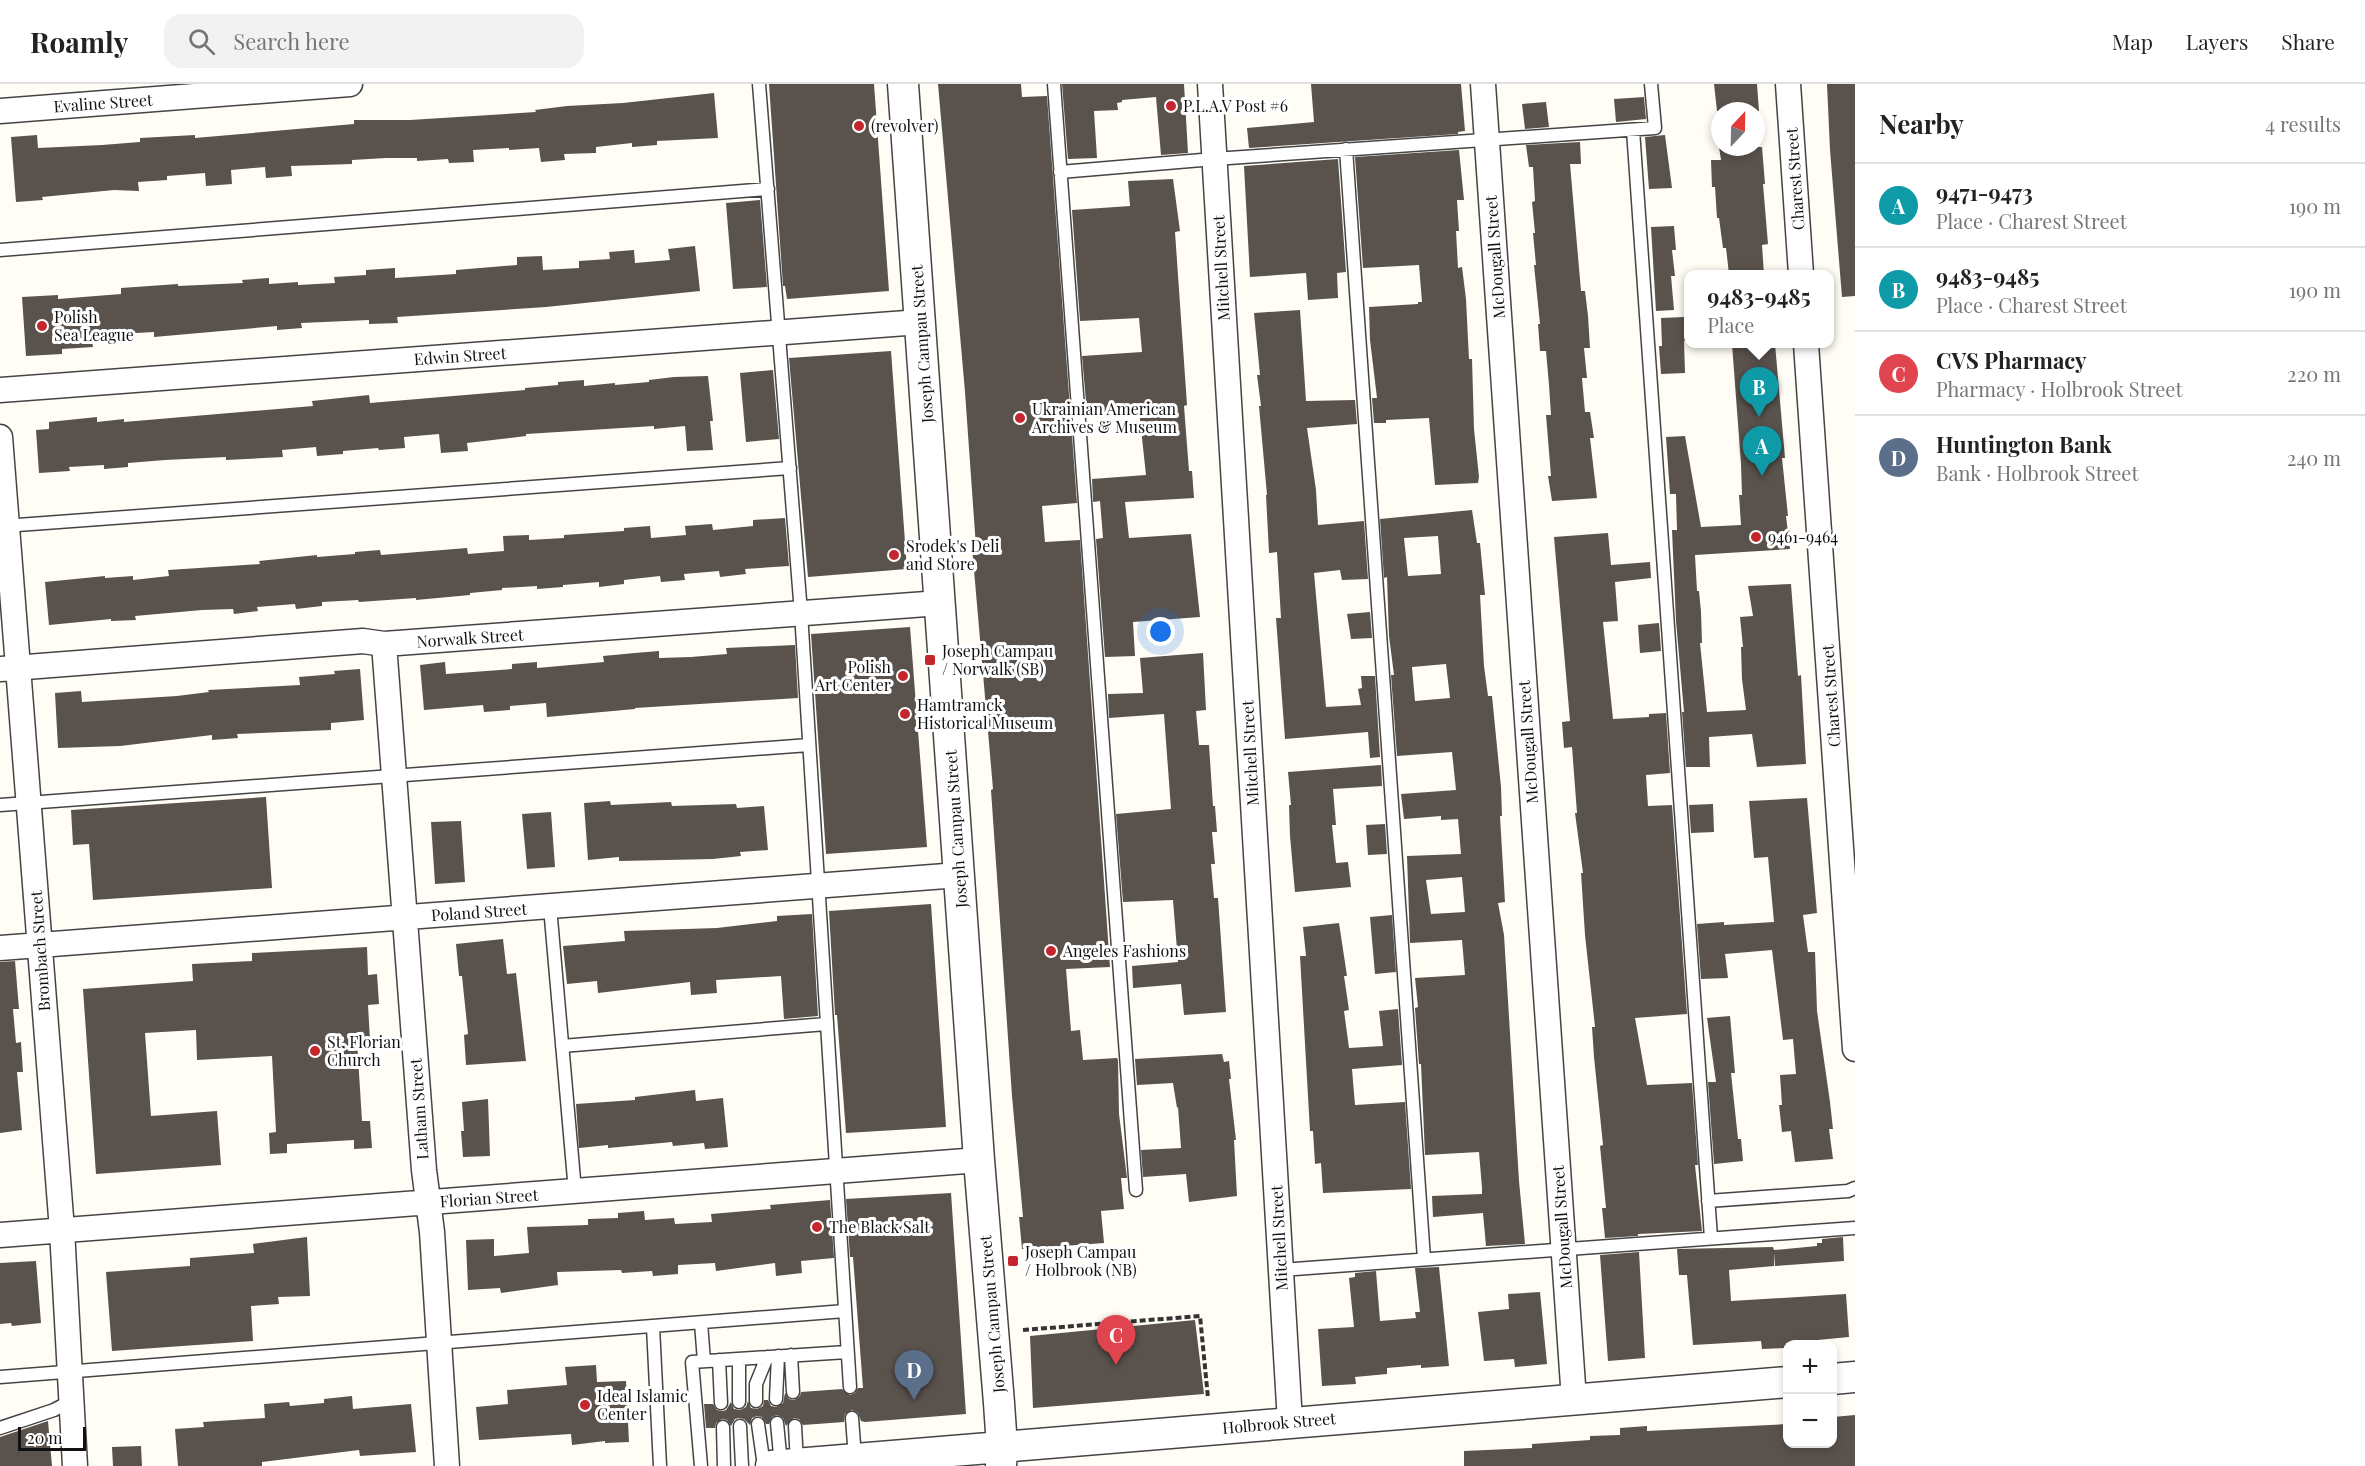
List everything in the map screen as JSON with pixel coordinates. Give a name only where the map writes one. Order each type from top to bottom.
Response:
[{"type":"street","name":"Evaline Street","points":[[0,111],[350,84]]},
{"type":"street","name":"Joseph Campau Street","points":[[903,84],[1001,1456]]},
{"type":"street","name":"Mitchell Street","points":[[1210,84],[1290,1422]]},
{"type":"street","name":"McDougall Street","points":[[1483,84],[1574,1400]]},
{"type":"street","name":"Charest Street","points":[[1788,84],[1801,270]]},
{"type":"street","name":"Edwin Street","points":[[0,390],[920,322]]},
{"type":"street","name":"Charest Street","points":[[1806,348],[1855,1049]]},
{"type":"street","name":"Brombach Street","points":[[0,436],[9,668],[28,803],[62,1230],[75,1466]]},
{"type":"street","name":"Norwalk Street","points":[[9,668],[363,641],[384,644],[940,603]]},
{"type":"street","name":"Latham Street","points":[[384,644],[447,1466]]},
{"type":"street","name":"Poland Street","points":[[0,948],[959,875]]},
{"type":"street","name":"Florian Street","points":[[0,1235],[979,1160]]},
{"type":"street","points":[[1837,1378],[1855,1377]]},
{"type":"street","name":"Holbrook Street","points":[[779,1465],[855,1459],[1001,1456],[1290,1422],[1783,1382]]},
{"type":"lane","points":[[759,84],[801,613],[850,1387]]},
{"type":"lane","points":[[1054,84],[1136,1190]]},
{"type":"lane","points":[[1060,172],[1346,149],[1655,128],[1651,84]]},
{"type":"lane","points":[[1633,130],[1711,1238]]},
{"type":"lane","points":[[1346,149],[1424,1259]]},
{"type":"lane","points":[[0,250],[768,189]]},
{"type":"lane","points":[[3,526],[790,468]]},
{"type":"lane","points":[[0,805],[809,745]]},
{"type":"lane","points":[[550,906],[575,1191]]},
{"type":"lane","points":[[562,1047],[826,1024]]},
{"type":"lane","points":[[1708,1201],[1848,1191],[1855,1188]]},
{"type":"lane","points":[[1281,1270],[1855,1228]]},
{"type":"lane","points":[[0,1377],[846,1311]]},
{"type":"lane","points":[[701,1323],[704,1361]]},
{"type":"lane","points":[[652,1326],[660,1466]]},
{"type":"lane","points":[[702,1466],[692,1362],[847,1352]]},
{"type":"lane","points":[[791,1355],[794,1392]]},
{"type":"lane","points":[[772,1356],[776,1399]]},
{"type":"lane","points":[[756,1401],[756,1384],[772,1356]]},
{"type":"lane","points":[[739,1359],[739,1402]]},
{"type":"lane","points":[[719,1360],[721,1403]]},
{"type":"lane","points":[[0,1428],[54,1410],[71,1401]]},
{"type":"lane","points":[[852,1418],[855,1459]]},
{"type":"lane","points":[[777,1423],[779,1465]]},
{"type":"lane","points":[[758,1424],[779,1465]]},
{"type":"lane","points":[[740,1426],[742,1466]]},
{"type":"lane","points":[[779,1465],[795,1426]]},
{"type":"lane","points":[[723,1427],[724,1466]]},
{"type":"path","points":[[1023,1330],[1200,1316],[1208,1398]]},
{"type":"building","points":[[769,84],[874,84],[889,291],[787,299],[785,286],[783,286]]},
{"type":"building","points":[[938,84],[1021,84],[1022,97],[1047,96],[1077,503],[1042,506],[1045,542],[1080,540],[1110,967],[1066,969],[1071,1031],[1080,1030],[1083,1060],[1117,1058],[1118,1060],[1119,1114],[1127,1178],[1121,1178],[1124,1209],[1101,1211],[1104,1243],[1022,1249],[1019,1217],[1023,1217],[1012,1096],[991,790],[993,789],[972,547],[976,547],[965,392]]},
{"type":"building","points":[[1062,84],[1184,84],[1188,153],[1161,155],[1156,97],[1122,100],[1117,103],[1118,110],[1094,111],[1097,158],[1068,159]]},
{"type":"building","points":[[1311,84],[1461,84],[1465,131],[1458,132],[1458,134],[1249,148],[1247,128],[1314,122]]},
{"type":"building","points":[[1714,84],[1757,84],[1758,102],[1716,102]]},
{"type":"building","points":[[1827,84],[1855,84],[1855,296],[1842,297]]},
{"type":"building","points":[[714,93],[718,138],[657,141],[657,145],[632,147],[632,143],[596,147],[596,153],[564,154],[565,160],[541,162],[539,148],[509,150],[509,148],[473,150],[474,162],[449,163],[448,159],[417,161],[417,158],[352,160],[352,164],[291,166],[292,176],[266,178],[265,167],[231,170],[232,184],[206,186],[205,173],[167,176],[167,180],[138,182],[139,191],[114,190],[42,197],[43,200],[16,202],[11,137],[37,135],[38,148],[102,145],[140,142],[140,138],[195,135],[195,138],[354,124],[354,120],[410,120],[536,112],[535,110],[567,106],[623,103]]},
{"type":"building","points":[[1644,97],[1646,119],[1616,122],[1614,99]]},
{"type":"building","points":[[1546,102],[1549,127],[1525,129],[1522,104]]},
{"type":"building","points":[[1665,135],[1672,188],[1649,189],[1645,137]]},
{"type":"building","points":[[1580,142],[1581,164],[1570,164],[1581,291],[1585,291],[1588,316],[1590,348],[1584,348],[1587,378],[1582,378],[1585,412],[1590,412],[1594,438],[1590,438],[1597,498],[1552,501],[1548,476],[1551,476],[1546,415],[1551,415],[1549,385],[1546,351],[1540,351],[1538,324],[1540,324],[1534,265],[1536,265],[1532,202],[1535,201],[1533,167],[1529,167],[1526,145]]},
{"type":"building","points":[[1459,150],[1464,200],[1457,200],[1458,268],[1462,267],[1466,299],[1479,477],[1478,483],[1435,485],[1429,418],[1386,420],[1386,423],[1374,423],[1372,398],[1377,398],[1370,340],[1369,307],[1422,302],[1419,265],[1363,268],[1355,157]]},
{"type":"building","points":[[1720,156],[1763,156],[1768,244],[1762,245],[1764,270],[1729,270],[1726,248],[1723,248],[1719,218],[1717,218],[1715,187],[1712,187],[1711,160],[1721,160]]},
{"type":"building","points":[[1338,159],[1346,272],[1337,273],[1338,298],[1308,300],[1306,273],[1250,277],[1244,166]]},
{"type":"building","points":[[1173,179],[1180,231],[1175,232],[1187,405],[1184,406],[1189,471],[1192,471],[1194,498],[1125,502],[1129,538],[1191,534],[1200,617],[1133,622],[1135,656],[1105,657],[1096,539],[1103,538],[1100,501],[1093,502],[1092,479],[1146,475],[1139,410],[1087,413],[1082,356],[1142,352],[1139,318],[1080,321],[1072,210],[1130,206],[1128,181]]},
{"type":"building","points":[[760,200],[767,287],[733,289],[726,203]]},
{"type":"building","points":[[1674,226],[1676,250],[1672,250],[1675,276],[1671,276],[1674,310],[1656,311],[1651,227]]},
{"type":"building","points":[[695,246],[700,291],[546,307],[397,317],[398,323],[369,324],[369,320],[301,323],[302,328],[277,330],[277,326],[154,337],[154,332],[118,334],[119,338],[92,340],[93,347],[62,349],[62,354],[26,356],[22,297],[58,295],[58,299],[121,294],[121,288],[243,283],[242,280],[269,278],[269,284],[335,283],[334,277],[366,275],[366,270],[395,268],[395,278],[456,274],[456,270],[517,265],[517,257],[542,256],[543,270],[579,268],[579,261],[610,259],[609,252],[634,250],[635,263],[670,260],[668,249]]},
{"type":"building","points":[[1300,310],[1306,401],[1355,400],[1357,424],[1307,428],[1316,490],[1318,525],[1364,521],[1368,579],[1342,580],[1340,570],[1314,573],[1326,707],[1361,705],[1358,689],[1362,688],[1361,676],[1375,676],[1380,757],[1370,758],[1368,732],[1285,739],[1276,618],[1281,618],[1277,552],[1269,553],[1267,495],[1259,406],[1261,406],[1257,375],[1260,375],[1254,313]]},
{"type":"building","points":[[1684,317],[1685,373],[1661,374],[1659,346],[1662,346],[1661,318]]},
{"type":"building","points":[[1732,348],[1775,348],[1790,549],[1695,555],[1701,612],[1702,643],[1700,643],[1707,712],[1746,710],[1742,679],[1741,647],[1743,647],[1740,617],[1753,616],[1748,586],[1791,584],[1798,676],[1801,675],[1806,764],[1757,767],[1752,734],[1709,737],[1710,767],[1686,767],[1672,530],[1677,530],[1676,494],[1670,494],[1666,437],[1685,436],[1701,527],[1741,525],[1739,495],[1742,495]]},
{"type":"building","points":[[891,351],[907,569],[808,577],[789,358]]},
{"type":"building","points":[[773,370],[779,439],[746,442],[740,373]]},
{"type":"building","points":[[708,376],[713,421],[710,421],[713,450],[687,451],[685,426],[654,429],[654,426],[526,434],[526,436],[467,443],[468,451],[441,453],[439,434],[404,437],[405,448],[343,451],[343,454],[317,456],[316,447],[282,450],[283,457],[165,460],[128,463],[128,467],[104,469],[104,465],[69,467],[70,471],[39,473],[36,430],[49,429],[49,422],[97,417],[97,422],[124,419],[124,422],[313,406],[312,401],[369,395],[370,403],[525,390],[525,388],[558,385],[558,382],[584,380],[584,386],[615,383],[615,385],[674,377]]},
{"type":"building","points":[[1472,510],[1477,543],[1480,543],[1485,595],[1480,595],[1484,666],[1488,696],[1492,696],[1501,787],[1502,816],[1500,816],[1505,902],[1498,903],[1504,935],[1525,1244],[1486,1246],[1483,1213],[1433,1217],[1432,1196],[1482,1194],[1482,1188],[1479,1152],[1425,1155],[1415,978],[1465,975],[1462,940],[1410,943],[1407,856],[1461,854],[1458,819],[1441,820],[1441,816],[1404,819],[1401,794],[1456,790],[1452,752],[1397,756],[1387,577],[1384,578],[1380,519]],"holes":[[[1438,536],[1441,574],[1408,576],[1404,538]],[[1446,664],[1450,698],[1415,701],[1412,667]],[[1462,877],[1465,912],[1431,914],[1426,880]]]},
{"type":"building","points":[[785,518],[789,566],[745,569],[746,574],[720,577],[719,571],[684,574],[685,580],[661,582],[660,576],[624,580],[624,584],[599,587],[599,582],[537,589],[537,586],[502,588],[502,590],[470,593],[470,595],[416,600],[416,598],[322,602],[322,606],[296,609],[295,604],[257,607],[258,611],[234,614],[233,609],[202,610],[135,616],[136,620],[111,621],[111,619],[49,625],[45,582],[105,576],[105,578],[133,576],[133,580],[169,576],[168,570],[260,564],[259,561],[380,550],[381,555],[467,548],[468,554],[504,551],[503,536],[529,535],[529,540],[564,538],[564,535],[624,531],[624,528],[650,526],[651,538],[686,535],[685,526],[712,524],[713,530],[753,526],[753,520]]},
{"type":"building","points":[[1608,533],[1611,565],[1650,562],[1651,578],[1615,582],[1618,621],[1603,622],[1613,719],[1649,717],[1649,714],[1666,713],[1670,773],[1646,775],[1648,806],[1672,805],[1687,1014],[1635,1018],[1647,1085],[1692,1083],[1698,1165],[1695,1165],[1702,1231],[1605,1238],[1602,1208],[1606,1208],[1600,1146],[1603,1145],[1594,1057],[1592,1027],[1595,1027],[1585,935],[1581,873],[1583,873],[1575,813],[1577,813],[1572,747],[1564,748],[1562,722],[1570,721],[1554,537]]},
{"type":"building","points":[[1370,612],[1372,638],[1351,639],[1347,614]]},
{"type":"building","points":[[1659,623],[1661,651],[1640,653],[1638,625]]},
{"type":"building","points":[[910,627],[927,847],[826,854],[811,634]]},
{"type":"building","points":[[795,645],[798,698],[635,708],[547,717],[546,703],[510,706],[510,710],[484,712],[483,705],[424,710],[420,665],[445,662],[446,674],[512,669],[512,664],[537,662],[537,668],[604,662],[603,656],[659,651],[659,658],[691,657],[727,654],[726,648]]},
{"type":"building","points":[[1203,653],[1206,710],[1196,711],[1199,745],[1209,745],[1217,832],[1212,832],[1215,864],[1211,864],[1214,898],[1218,898],[1226,1012],[1184,1015],[1181,984],[1133,988],[1132,966],[1178,962],[1173,900],[1123,902],[1116,814],[1171,809],[1164,714],[1109,718],[1108,694],[1143,693],[1140,658]]},
{"type":"building","points":[[360,669],[364,720],[331,723],[331,730],[237,734],[238,738],[212,740],[212,735],[120,746],[58,748],[55,693],[81,691],[82,702],[177,696],[209,692],[208,690],[300,685],[299,677]]},
{"type":"building","points":[[1381,765],[1382,786],[1333,789],[1336,825],[1332,825],[1336,863],[1348,862],[1351,887],[1295,892],[1288,772]]},
{"type":"building","points":[[266,797],[272,888],[93,900],[89,844],[73,845],[71,810]]},
{"type":"building","points":[[1807,798],[1817,913],[1803,915],[1808,952],[1815,952],[1817,1011],[1833,1129],[1829,1129],[1833,1159],[1795,1162],[1791,1131],[1782,1132],[1779,1105],[1782,1105],[1780,1075],[1796,1074],[1793,1039],[1783,1040],[1772,950],[1725,954],[1728,978],[1701,979],[1697,924],[1774,922],[1768,857],[1754,858],[1749,801]]},
{"type":"building","points":[[610,801],[611,805],[671,802],[672,806],[736,804],[737,808],[764,806],[768,850],[740,852],[741,856],[713,859],[619,861],[619,857],[588,860],[584,803]]},
{"type":"building","points":[[1713,804],[1714,832],[1691,833],[1689,805]]},
{"type":"building","points":[[551,812],[555,867],[527,869],[522,814]]},
{"type":"building","points":[[461,821],[465,882],[435,884],[431,822]]},
{"type":"building","points":[[1385,824],[1387,854],[1368,855],[1366,825]]},
{"type":"building","points":[[931,904],[946,1127],[846,1133],[837,1015],[835,1015],[829,911]]},
{"type":"building","points":[[812,914],[818,1016],[784,1019],[781,976],[716,980],[717,993],[691,995],[690,982],[598,993],[597,981],[567,984],[563,946],[625,941],[624,931],[717,928],[777,921],[777,916]]},
{"type":"building","points":[[1392,915],[1396,972],[1375,974],[1370,917]]},
{"type":"building","points":[[1339,923],[1347,976],[1344,976],[1349,1010],[1344,1011],[1349,1048],[1383,1046],[1379,1011],[1398,1009],[1402,1065],[1352,1069],[1355,1105],[1405,1102],[1411,1189],[1323,1193],[1321,1163],[1315,1164],[1313,1131],[1310,1131],[1300,956],[1306,956],[1303,927]]},
{"type":"building","points":[[503,939],[507,974],[516,973],[526,1061],[466,1065],[464,1035],[468,1034],[456,944]]},
{"type":"building","points":[[367,947],[368,975],[377,974],[379,1004],[368,1005],[370,1040],[357,1041],[362,1121],[370,1121],[372,1148],[354,1149],[354,1140],[287,1144],[287,1153],[270,1154],[269,1133],[276,1132],[272,1056],[197,1060],[196,1030],[145,1033],[151,1116],[217,1111],[221,1165],[96,1174],[83,989],[193,981],[192,964],[252,961],[252,953]]},
{"type":"building","points":[[15,961],[19,1009],[13,1009],[16,1043],[21,1042],[23,1072],[17,1072],[22,1130],[0,1133],[0,962]]},
{"type":"building","points":[[1730,1016],[1735,1073],[1731,1073],[1738,1139],[1741,1139],[1743,1161],[1714,1164],[1708,1082],[1716,1082],[1707,1018]]},
{"type":"building","points":[[1222,1054],[1224,1062],[1229,1061],[1231,1079],[1229,1079],[1236,1140],[1234,1140],[1237,1196],[1189,1202],[1186,1174],[1143,1177],[1141,1150],[1181,1148],[1178,1107],[1173,1083],[1137,1085],[1135,1059]]},
{"type":"building","points":[[695,1090],[696,1101],[723,1098],[728,1147],[705,1149],[704,1143],[673,1146],[672,1142],[608,1148],[608,1145],[579,1148],[576,1104],[635,1100],[635,1097]]},
{"type":"building","points":[[488,1099],[490,1156],[463,1157],[462,1102]]},
{"type":"building","points":[[951,1193],[966,1414],[865,1422],[861,1421],[858,1413],[852,1410],[845,1414],[844,1422],[803,1425],[799,1419],[794,1418],[786,1426],[783,1418],[777,1415],[772,1417],[769,1424],[766,1424],[762,1417],[757,1416],[752,1418],[750,1425],[744,1419],[739,1418],[735,1419],[731,1426],[727,1420],[722,1419],[716,1423],[715,1428],[706,1428],[704,1404],[713,1404],[717,1410],[722,1411],[726,1410],[731,1402],[734,1409],[740,1410],[746,1407],[748,1401],[751,1408],[757,1409],[763,1406],[764,1400],[768,1400],[771,1406],[776,1407],[783,1403],[785,1393],[789,1399],[794,1400],[800,1396],[801,1392],[842,1389],[850,1395],[858,1388],[863,1388],[846,1199]]},
{"type":"building","points":[[830,1200],[834,1258],[801,1261],[802,1273],[776,1276],[775,1263],[716,1271],[715,1263],[678,1265],[678,1274],[653,1276],[652,1271],[557,1272],[558,1285],[501,1293],[500,1288],[468,1290],[466,1240],[494,1239],[494,1256],[529,1253],[527,1227],[588,1225],[588,1219],[618,1218],[618,1213],[644,1211],[645,1220],[674,1218],[675,1224],[712,1222],[711,1214],[771,1209],[770,1205]]},
{"type":"building","points":[[307,1237],[310,1296],[278,1297],[279,1304],[251,1306],[253,1341],[112,1351],[106,1272],[190,1266],[190,1258],[254,1253],[253,1244]]},
{"type":"building","points":[[1843,1237],[1844,1261],[1775,1266],[1774,1253],[1774,1266],[1729,1270],[1731,1301],[1846,1294],[1849,1337],[1783,1340],[1783,1348],[1762,1349],[1761,1341],[1693,1345],[1687,1275],[1679,1275],[1677,1249],[1773,1247],[1774,1250],[1817,1246],[1817,1243],[1822,1243],[1822,1239]]},
{"type":"building","points":[[1639,1252],[1645,1358],[1608,1361],[1600,1255]]},
{"type":"building","points":[[36,1261],[41,1323],[12,1326],[11,1323],[0,1324],[0,1263]]},
{"type":"building","points":[[1439,1267],[1449,1366],[1421,1368],[1421,1365],[1387,1368],[1387,1374],[1355,1377],[1356,1384],[1322,1386],[1318,1329],[1354,1327],[1349,1278],[1355,1277],[1355,1273],[1376,1271],[1380,1321],[1416,1318],[1415,1312],[1420,1312],[1415,1268]]},
{"type":"building","points":[[1540,1292],[1547,1364],[1515,1367],[1514,1359],[1484,1361],[1478,1312],[1509,1309],[1508,1294]]},
{"type":"building","points":[[1195,1320],[1204,1394],[1033,1408],[1030,1336]]},
{"type":"building","points":[[596,1365],[597,1382],[626,1381],[629,1442],[605,1443],[605,1441],[572,1445],[571,1434],[479,1440],[476,1407],[508,1404],[507,1390],[567,1385],[565,1367]]},
{"type":"building","points":[[352,1396],[353,1409],[411,1404],[416,1452],[360,1456],[359,1450],[262,1462],[262,1466],[178,1466],[175,1429],[204,1427],[203,1422],[265,1418],[264,1404],[289,1402],[290,1406],[324,1403],[324,1399]]},
{"type":"building","points":[[1855,1415],[1855,1466],[1464,1466],[1464,1451],[1532,1448],[1532,1444],[1590,1440],[1590,1436],[1620,1435],[1620,1428],[1647,1426],[1647,1431],[1783,1424],[1783,1448],[1837,1448],[1837,1417]]},
{"type":"building","points":[[48,1421],[52,1466],[0,1466],[0,1437]]},
{"type":"building","points":[[141,1446],[142,1466],[113,1466],[112,1447]]},
{"type":"place","name":"P.L.A.V Post #6","points":[[1171,106]]},
{"type":"place","name":"(revolver)","points":[[859,126]]},
{"type":"place","name":"Polish Sea League","points":[[42,326]]},
{"type":"place","name":"9483-9485","points":[[1759,417]]},
{"type":"place","name":"Ukrainian American Archives & Museum","points":[[1020,418]]},
{"type":"place","name":"9471-9473","points":[[1762,476]]},
{"type":"place","name":"9461-9464","points":[[1756,537]]},
{"type":"place","name":"Srodek's Deli and Store","points":[[894,555]]},
{"type":"place","name":"Joseph Campau / Norwalk (SB)","points":[[930,660]]},
{"type":"place","name":"Polish Art Center","points":[[903,676]]},
{"type":"place","name":"Hamtramck Historical Museum","points":[[905,714]]},
{"type":"place","name":"Angeles Fashions","points":[[1051,951]]},
{"type":"place","name":"St. Florian Church","points":[[315,1051]]},
{"type":"place","name":"The Black Salt","points":[[817,1227]]},
{"type":"place","name":"Joseph Campau / Holbrook (NB)","points":[[1013,1261]]},
{"type":"place","name":"CVS Pharmacy","points":[[1116,1365]]},
{"type":"place","name":"Huntington Bank","points":[[914,1400]]},
{"type":"place","name":"Ideal Islamic Center","points":[[585,1405]]}]
